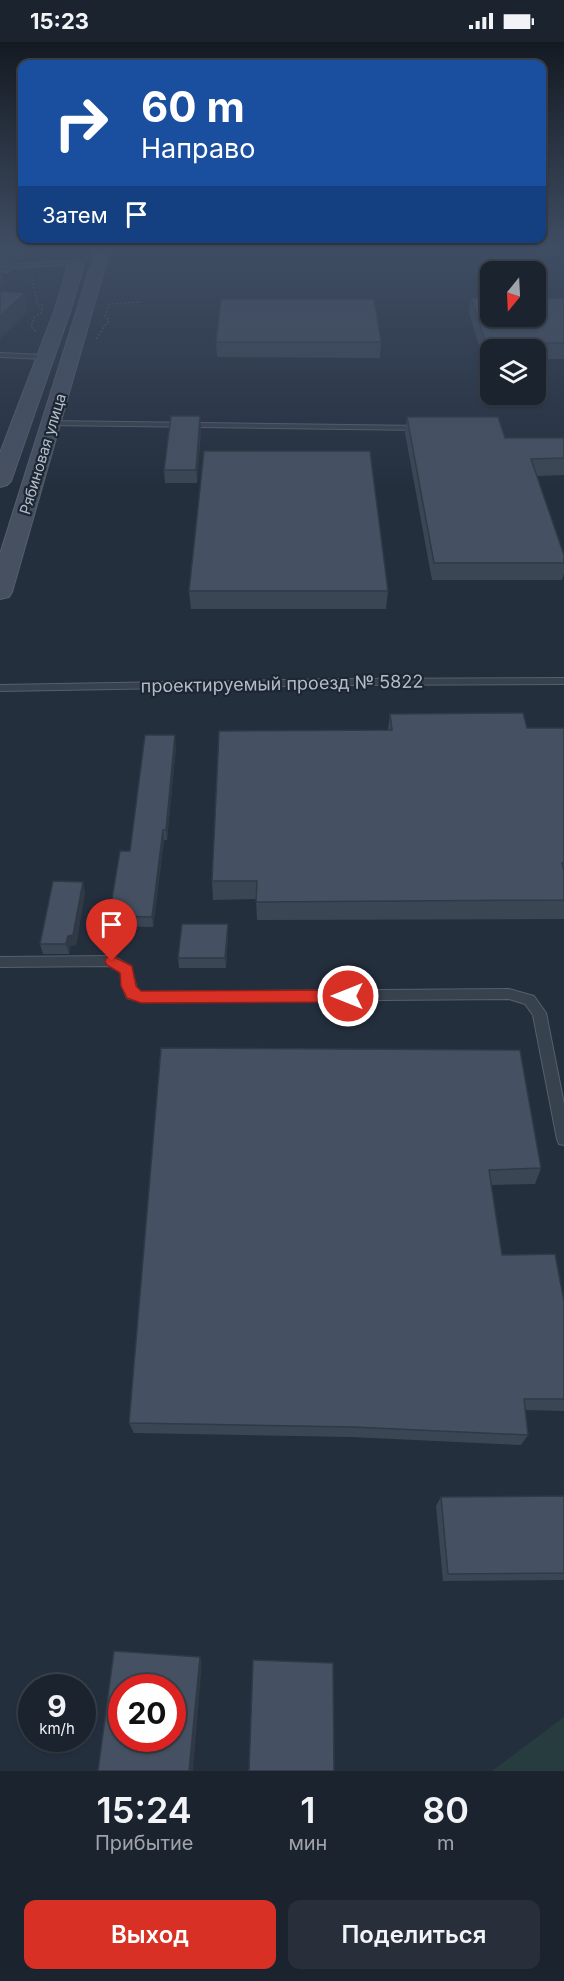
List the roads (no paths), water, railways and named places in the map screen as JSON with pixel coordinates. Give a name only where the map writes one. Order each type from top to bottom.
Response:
[{"type":"main road","name":"Рябиновая улица","points":[[2,471],[56,327]]},
{"type":"main road","name":"Рябиновая улица","points":[[0,592],[81,327]]},
{"type":"lane","points":[[0,355],[45,357]]},
{"type":"lane","points":[[52,423],[423,428]]},
{"type":"lane","name":"проектируемый проезд № 5822","points":[[0,688],[564,681]]},
{"type":"lane","points":[[0,962],[112,961],[127,970],[128,986],[132,994],[141,997],[509,994],[529,1000],[539,1013],[564,1139]]}]
